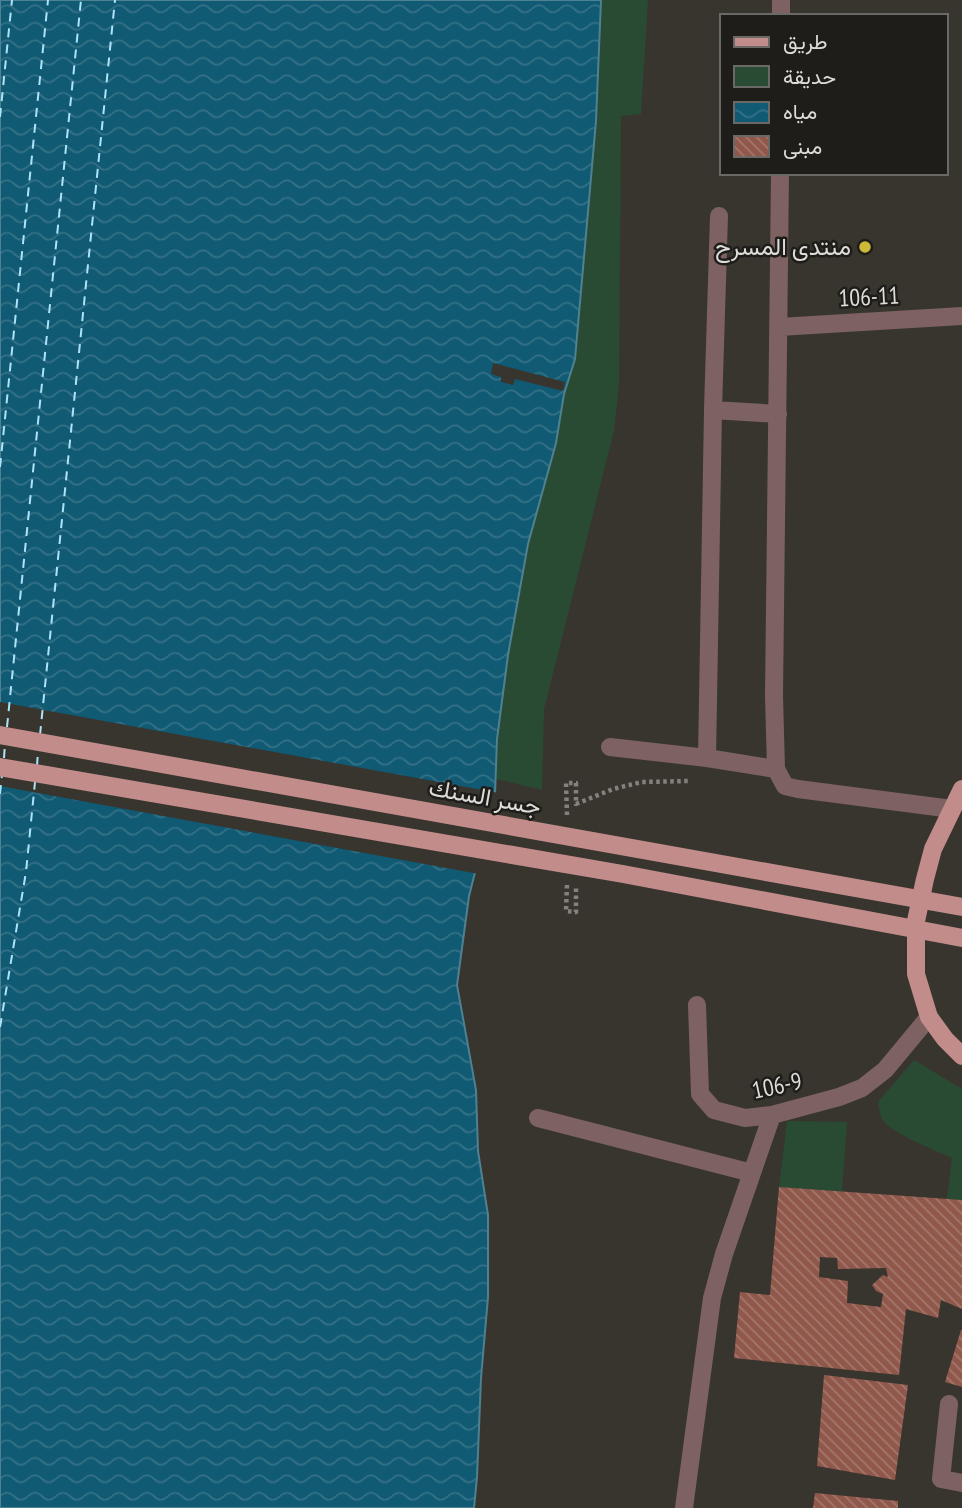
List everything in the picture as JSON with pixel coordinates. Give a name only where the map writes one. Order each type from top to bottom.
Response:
[{"type":"main road","name":"جسر السنك","points":[[0,735],[962,906]]},
{"type":"main road","points":[[0,767],[623,874],[962,938]]},
{"type":"main road","points":[[962,789],[933,849],[916,920],[916,974],[929,1017],[962,1056]]},
{"type":"street","points":[[780,175],[774,696],[776,769],[785,786],[798,789],[952,809]]},
{"type":"street","points":[[707,758],[719,216]]},
{"type":"street","name":"106-11","points":[[779,327],[962,316]]},
{"type":"street","points":[[713,410],[778,414]]},
{"type":"street","points":[[610,747],[776,769]]},
{"type":"street","name":"106-9","points":[[696,1005],[699,1094],[714,1110],[745,1118],[772,1115],[862,1088],[884,1070],[929,1017]]},
{"type":"street","points":[[684,1508],[712,1298],[724,1254],[772,1115]]},
{"type":"street","points":[[538,1118],[752,1173]]},
{"type":"street","points":[[949,1404],[941,1479],[962,1483]]},
{"type":"path","points":[[566,836],[566,783],[576,783],[576,804],[613,789],[642,782],[693,781]]},
{"type":"path","points":[[566,911],[576,912],[576,897]]},
{"type":"green space","points":[[601,0],[648,0],[641,114],[621,116],[619,384],[614,431],[544,709],[542,790],[496,779],[497,739],[508,655],[528,544],[556,443],[564,394],[575,359],[596,121]]},
{"type":"green space","points":[[914,1060],[962,1089],[962,1200],[947,1199],[952,1158],[904,1136],[887,1125],[881,1117],[878,1102]]},
{"type":"green space","points":[[787,1121],[847,1122],[842,1192],[779,1187]]},
{"type":"water","points":[[0,0],[601,0],[596,121],[575,359],[564,394],[556,443],[528,544],[508,655],[497,739],[495,794],[469,896],[457,985],[476,1090],[478,1151],[488,1215],[488,1297],[474,1508],[0,1508]]},
{"type":"pier","points":[[493,363],[565,382],[563,391],[515,379],[513,385],[501,382],[501,377],[491,374]]},
{"type":"pier","points":[[0,702],[499,793],[479,874],[0,786]]},
{"type":"building","points":[[779,1187],[962,1200],[962,1309],[941,1300],[938,1318],[906,1309],[899,1375],[734,1358],[740,1292],[770,1295]],"holes":[[[820,1257],[837,1258],[838,1269],[886,1268],[888,1277],[883,1275],[872,1285],[876,1291],[883,1294],[881,1307],[847,1303],[848,1281],[819,1277]]]},
{"type":"building","points":[[962,1330],[962,1387],[945,1382]]},
{"type":"building","points":[[824,1375],[908,1385],[895,1480],[817,1466]]},
{"type":"building","points":[[815,1493],[898,1501],[898,1508],[813,1508]]},
{"type":"ferry route","points":[[0,117],[12,0]]},
{"type":"ferry route","points":[[0,467],[48,0]]},
{"type":"ferry route","points":[[7,727],[81,0]]},
{"type":"ferry route","points":[[40,735],[115,0]]},
{"type":"ferry route","points":[[4,758],[5,743]]},
{"type":"ferry route","points":[[37,766],[38,751]]},
{"type":"ferry route","points":[[0,794],[2,774]]},
{"type":"ferry route","points":[[0,1027],[26,872],[35,782]]},
{"type":"place","name":"منتدى المسرح","points":[[865,247]]}]
